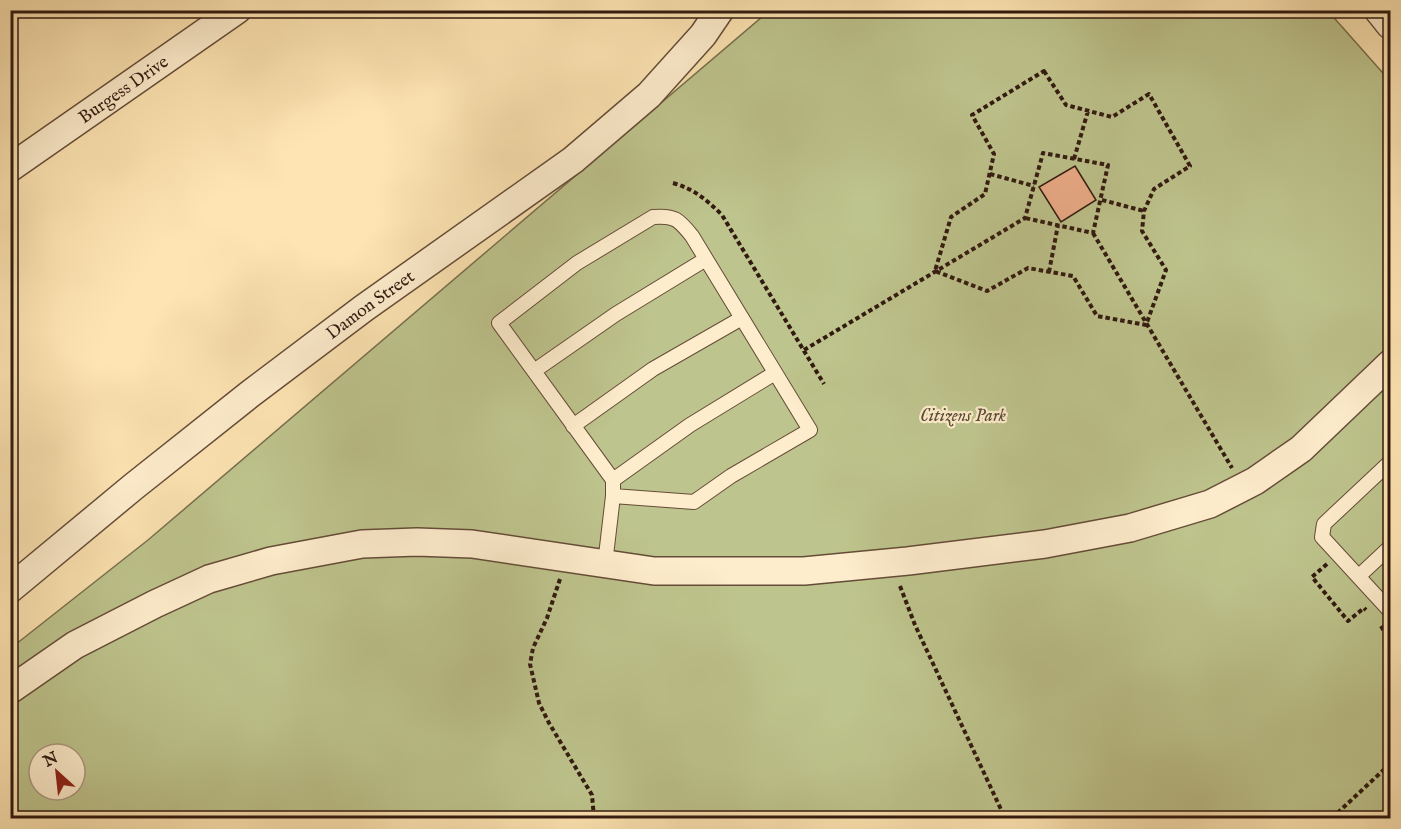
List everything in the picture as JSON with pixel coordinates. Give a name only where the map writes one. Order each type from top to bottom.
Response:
[{"type":"street","name":"Burgess Drive","points":[[10,168],[237,10]]},
{"type":"street","name":"Damon Street","points":[[10,589],[250,394],[364,308],[573,160],[649,95],[703,35],[720,10]]},
{"type":"street","points":[[1378,10],[1390,25]]},
{"type":"street","points":[[10,690],[75,645],[209,579],[271,561],[362,544],[417,542],[472,544],[654,571],[804,572],[1045,544],[1130,528],[1210,504],[1255,481],[1301,449],[1387,375]]},
{"type":"lane","points":[[605,564],[613,496],[612,480],[499,323],[577,263],[653,217],[667,216],[679,220],[692,236],[810,430],[730,476],[694,502],[613,496]]},
{"type":"lane","points":[[534,371],[616,314],[706,259]]},
{"type":"lane","points":[[573,426],[653,369],[742,318]]},
{"type":"lane","points":[[612,480],[690,425],[776,373]]},
{"type":"lane","points":[[1390,462],[1324,524],[1322,537],[1390,611]]},
{"type":"lane","points":[[1359,576],[1390,548]]},
{"type":"path","points":[[935,271],[951,217],[985,194],[990,174],[994,154],[972,115],[1044,70],[1066,105],[1112,117],[1149,94],[1190,166],[1154,189],[1144,211],[1142,231],[1166,270],[1146,325]]},
{"type":"path","points":[[1074,159],[1088,111]]},
{"type":"path","points":[[1025,218],[1043,153],[1108,165],[1093,233],[1244,486]]},
{"type":"path","points":[[990,174],[1034,186]]},
{"type":"path","points":[[673,183],[686,186],[699,193],[722,215],[824,384]]},
{"type":"path","points":[[1102,200],[1144,211]]},
{"type":"path","points":[[804,350],[1025,218],[1093,233]]},
{"type":"path","points":[[1049,272],[1058,225]]},
{"type":"path","points":[[935,271],[987,291],[1028,268],[1073,276],[1097,316],[1146,325]]},
{"type":"path","points":[[1338,554],[1312,577],[1347,621],[1364,608],[1370,614]]},
{"type":"path","points":[[565,558],[559,588],[533,648],[530,664],[539,703],[592,795],[594,819]]},
{"type":"path","points":[[891,563],[915,625],[1005,819]]},
{"type":"path","points":[[1376,620],[1390,641]]},
{"type":"path","points":[[1332,819],[1390,765]]},
{"type":"green space","name":"Citizens Park","points":[[769,11],[1328,11],[1390,81],[1390,818],[11,818],[11,648],[148,540]]},
{"type":"building","points":[[1075,166],[1096,200],[1061,222],[1039,187]]}]
